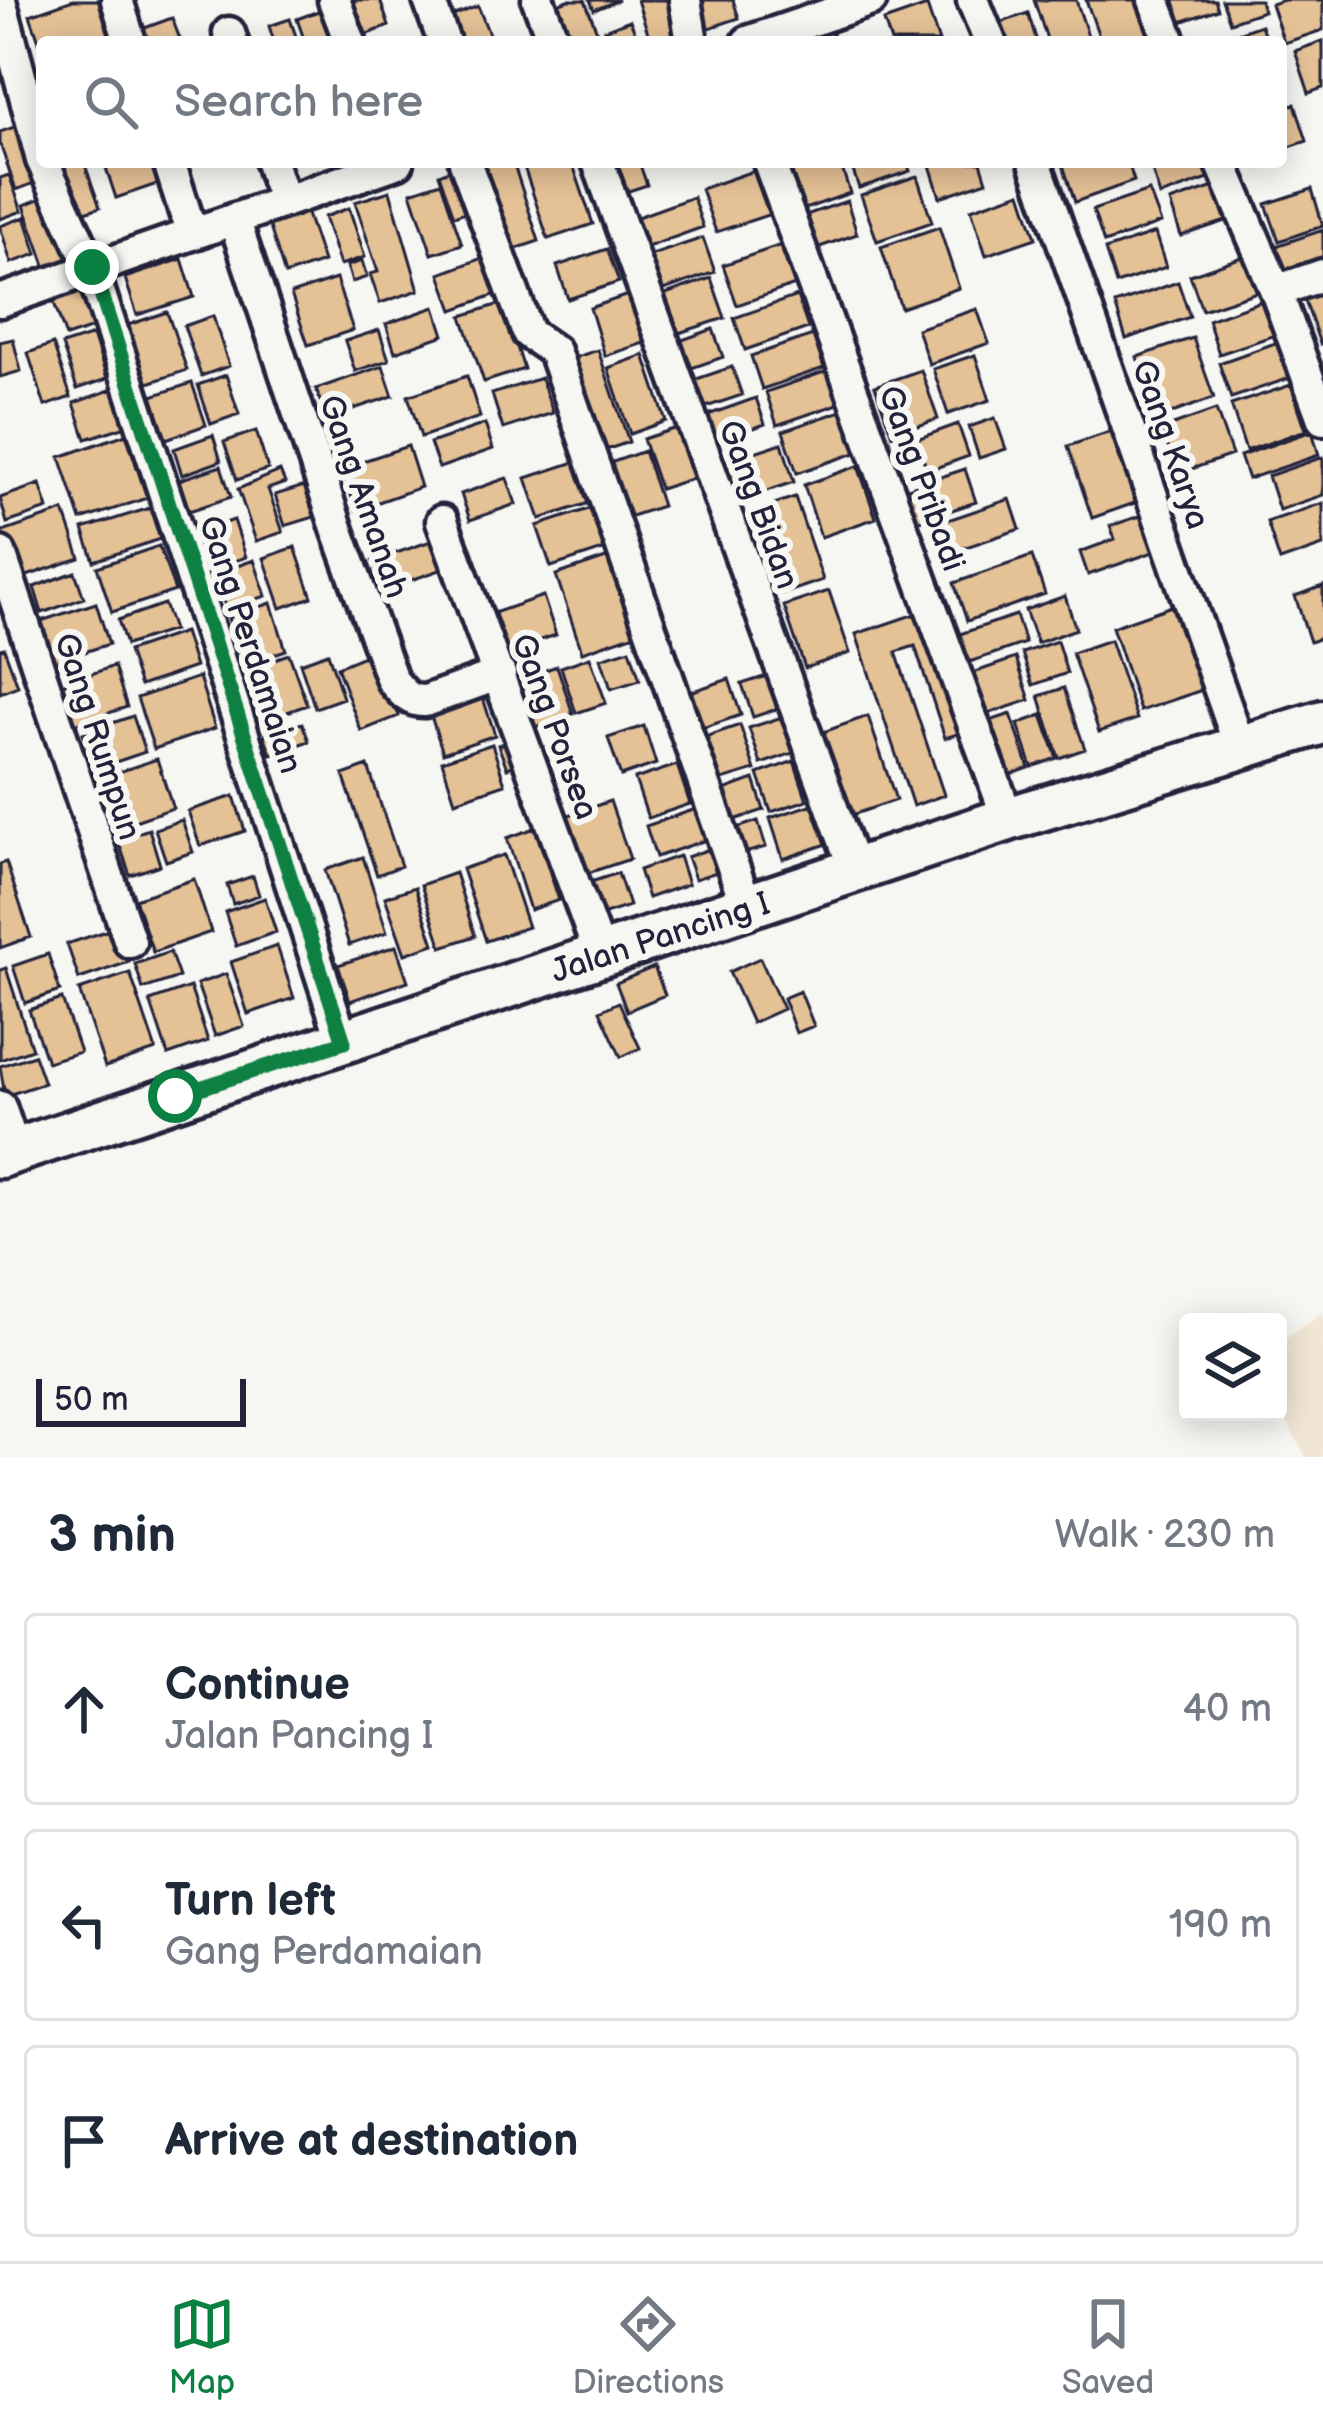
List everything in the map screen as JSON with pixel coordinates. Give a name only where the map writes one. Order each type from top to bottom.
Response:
[{"type":"main road","name":"Jalan Pancing I","points":[[8,1154],[1008,820],[1323,722]]},
{"type":"street","name":"Gang Perdamaian","points":[[0,0],[36,138]]},
{"type":"street","points":[[117,0],[128,36]]},
{"type":"street","points":[[334,0],[348,36]]},
{"type":"street","points":[[429,0],[442,36]]},
{"type":"street","points":[[538,0],[552,36]]},
{"type":"street","points":[[685,0],[691,36]]},
{"type":"street","points":[[762,36],[835,5],[871,0]]},
{"type":"street","points":[[974,0],[988,36]]},
{"type":"street","points":[[1154,0],[1168,36]]},
{"type":"street","name":"Gang Perdamaian","points":[[45,168],[92,267],[344,1042]]},
{"type":"street","points":[[171,168],[192,234]]},
{"type":"street","points":[[273,168],[284,202]]},
{"type":"street","points":[[0,301],[379,168]]},
{"type":"street","points":[[467,168],[528,333],[554,351],[747,907]]},
{"type":"street","name":"Gang Bidan","points":[[600,168],[855,871]]},
{"type":"street","name":"Gang Pribadi","points":[[771,168],[1008,820]]},
{"type":"street","name":"Gang Karya","points":[[1038,168],[1241,749]]},
{"type":"street","points":[[1224,168],[1323,419]]},
{"type":"street","name":"Gang Amanah","points":[[234,219],[392,680],[415,701],[500,674]]},
{"type":"street","points":[[1276,291],[1323,275]]},
{"type":"street","name":"Gang Porsea","points":[[442,521],[600,955]]},
{"type":"street","name":"Gang Rumpun","points":[[0,553],[130,942]]},
{"type":"street","points":[[0,1107],[8,1154]]},
{"type":"shaded area","points":[[1323,1312],[1323,1457],[1306,1457],[1286,1421],[1287,1337]]},
{"type":"building","points":[[73,0],[101,0],[113,36],[37,36],[30,15]]},
{"type":"building","points":[[337,0],[380,0],[389,26],[350,36]]},
{"type":"building","points":[[585,0],[599,36],[561,36],[550,7]]},
{"type":"building","points":[[590,0],[619,0],[594,10]]},
{"type":"building","points":[[637,0],[676,0],[688,36],[649,36]]},
{"type":"building","points":[[693,0],[733,0],[739,18],[703,30]]},
{"type":"building","points":[[1034,0],[1076,0],[1088,36],[1046,36]]},
{"type":"building","points":[[1086,0],[1141,0],[1153,36],[1099,36]]},
{"type":"building","points":[[1173,0],[1215,0],[1218,9],[1181,22]]},
{"type":"building","points":[[1222,0],[1260,0],[1263,11],[1230,22]]},
{"type":"building","points":[[1323,0],[1323,30],[1287,42],[1271,4]]},
{"type":"building","points":[[478,6],[490,36],[452,36],[445,19]]},
{"type":"building","points":[[927,6],[937,36],[889,36],[884,21]]},
{"type":"building","points":[[329,7],[339,36],[303,36],[297,19]]},
{"type":"building","points":[[1028,13],[1035,36],[998,36],[994,25]]},
{"type":"building","points":[[172,18],[179,36],[132,36]]},
{"type":"building","points":[[290,19],[296,36],[272,36],[269,26]]},
{"type":"building","points":[[630,20],[637,36],[606,36],[604,30]]},
{"type":"building","points":[[1261,25],[1265,36],[1229,36]]},
{"type":"building","points":[[541,28],[544,36],[520,36]]},
{"type":"building","points":[[1323,41],[1323,88],[1309,93],[1295,51]]},
{"type":"building","points":[[1295,104],[1307,141],[1287,148],[1287,106]]},
{"type":"building","points":[[23,124],[42,180],[16,190],[0,132]]},
{"type":"building","points":[[50,168],[86,168],[100,207],[68,218]]},
{"type":"building","points":[[106,168],[155,168],[160,183],[116,198]]},
{"type":"building","points":[[462,168],[476,208],[454,216],[439,174]]},
{"type":"building","points":[[479,168],[515,168],[539,241],[506,252]]},
{"type":"building","points":[[524,168],[574,168],[593,224],[548,239]]},
{"type":"building","points":[[607,168],[641,168],[647,185],[616,195]]},
{"type":"building","points":[[801,168],[842,168],[850,193],[799,211],[786,173]]},
{"type":"building","points":[[852,168],[909,168],[910,171],[859,188]]},
{"type":"building","points":[[931,168],[983,168],[987,181],[940,197]]},
{"type":"building","points":[[1064,168],[1130,168],[1134,181],[1075,202]]},
{"type":"building","points":[[1151,168],[1215,168],[1217,176],[1160,196]]},
{"type":"building","points":[[759,169],[774,213],[716,232],[701,189]]},
{"type":"building","points":[[9,175],[22,211],[0,219],[0,178]]},
{"type":"building","points":[[917,176],[932,222],[877,241],[861,195]]},
{"type":"building","points":[[441,182],[462,244],[432,254],[411,192]]},
{"type":"building","points":[[1214,187],[1226,221],[1181,236],[1170,202]]},
{"type":"building","points":[[1312,189],[1323,226],[1279,241],[1266,204]]},
{"type":"building","points":[[390,191],[419,290],[380,303],[370,274],[378,272],[355,202]]},
{"type":"building","points":[[1149,191],[1161,223],[1104,243],[1093,210]]},
{"type":"building","points":[[1021,192],[1036,238],[986,255],[971,209]]},
{"type":"building","points":[[52,194],[75,258],[46,268],[24,205]]},
{"type":"building","points":[[693,197],[703,227],[639,250],[629,220]]},
{"type":"building","points":[[847,201],[857,234],[811,250],[800,217]]},
{"type":"building","points":[[349,208],[365,257],[340,265],[324,217]]},
{"type":"building","points":[[306,211],[323,262],[285,275],[269,224]]},
{"type":"building","points":[[25,217],[37,254],[11,263],[0,226]]},
{"type":"building","points":[[939,227],[959,288],[901,308],[881,247]]},
{"type":"building","points":[[1323,230],[1323,258],[1284,271],[1276,246]]},
{"type":"building","points":[[1155,233],[1166,267],[1116,284],[1105,250]]},
{"type":"building","points":[[703,238],[715,272],[652,294],[640,259]]},
{"type":"building","points":[[787,243],[801,283],[737,305],[723,265]]},
{"type":"building","points":[[607,249],[619,282],[568,299],[557,266]]},
{"type":"building","points":[[1251,254],[1263,290],[1202,310],[1190,275]]},
{"type":"building","points":[[488,256],[502,292],[453,310],[440,274]]},
{"type":"building","points":[[182,259],[194,297],[137,315],[125,278]]},
{"type":"building","points":[[362,261],[367,277],[352,282],[347,266]]},
{"type":"building","points":[[711,278],[725,318],[673,335],[660,296]]},
{"type":"building","points":[[336,279],[353,330],[308,345],[291,294]]},
{"type":"building","points":[[1178,282],[1190,317],[1126,339],[1115,304]]},
{"type":"building","points":[[1323,288],[1323,342],[1320,344],[1303,295]]},
{"type":"building","points":[[83,289],[96,327],[66,337],[53,300]]},
{"type":"building","points":[[631,294],[647,342],[605,356],[590,308]]},
{"type":"building","points":[[797,296],[808,328],[745,350],[734,318]]},
{"type":"building","points":[[1267,299],[1278,334],[1219,354],[1208,320]]},
{"type":"building","points":[[503,303],[524,369],[484,382],[462,316]]},
{"type":"building","points":[[435,307],[444,335],[395,352],[386,324]]},
{"type":"building","points":[[977,309],[989,343],[929,364],[917,329]]},
{"type":"building","points":[[167,312],[187,370],[145,384],[125,326]]},
{"type":"building","points":[[213,316],[229,366],[201,376],[184,326]]},
{"type":"building","points":[[713,329],[723,357],[680,372],[671,344]]},
{"type":"building","points":[[379,330],[389,360],[355,371],[345,341]]},
{"type":"building","points":[[93,335],[107,379],[77,389],[62,345]]},
{"type":"building","points":[[813,335],[824,368],[762,389],[751,356]]},
{"type":"building","points":[[1193,338],[1214,398],[1158,418],[1137,357]]},
{"type":"building","points":[[13,339],[21,371],[0,377],[0,342]]},
{"type":"building","points":[[1281,341],[1293,377],[1231,398],[1219,363]]},
{"type":"building","points":[[53,344],[71,397],[45,406],[28,353]]},
{"type":"building","points":[[598,350],[629,442],[597,453],[567,360]]},
{"type":"building","points":[[644,355],[666,421],[630,434],[608,368]]},
{"type":"building","points":[[975,355],[990,400],[948,414],[933,369]]},
{"type":"building","points":[[383,366],[393,396],[326,418],[316,389]]},
{"type":"building","points":[[732,367],[742,395],[691,412],[682,384]]},
{"type":"building","points":[[830,370],[841,403],[777,425],[766,392]]},
{"type":"building","points":[[921,370],[938,419],[892,435],[875,386]]},
{"type":"building","points":[[226,375],[239,414],[211,424],[198,385]]},
{"type":"building","points":[[467,376],[480,417],[421,437],[408,396]]},
{"type":"building","points":[[541,378],[553,413],[503,429],[492,394]]},
{"type":"building","points":[[192,383],[206,425],[166,439],[152,396]]},
{"type":"building","points":[[1291,385],[1306,430],[1246,451],[1231,405]]},
{"type":"building","points":[[113,389],[126,426],[86,439],[74,403]]},
{"type":"building","points":[[756,398],[765,424],[714,442],[705,416]]},
{"type":"building","points":[[850,408],[864,450],[797,473],[783,431]]},
{"type":"building","points":[[1216,410],[1232,455],[1177,474],[1162,429]]},
{"type":"building","points":[[995,418],[1006,449],[979,458],[969,427]]},
{"type":"building","points":[[485,424],[493,449],[439,468],[430,443]]},
{"type":"building","points":[[958,424],[969,456],[927,471],[917,439]]},
{"type":"building","points":[[683,426],[700,476],[660,489],[643,439]]},
{"type":"building","points":[[1122,428],[1146,499],[1092,518],[1068,446]]},
{"type":"building","points":[[256,431],[268,469],[237,480],[224,442]]},
{"type":"building","points":[[1312,431],[1319,455],[1248,479],[1240,456]]},
{"type":"building","points":[[126,434],[147,498],[81,520],[60,457]]},
{"type":"building","points":[[213,435],[221,461],[182,475],[174,449]]},
{"type":"building","points":[[782,443],[794,482],[734,502],[721,463]]},
{"type":"building","points":[[408,446],[421,487],[356,510],[342,468]]},
{"type":"building","points":[[644,451],[662,506],[619,520],[602,466]]},
{"type":"building","points":[[1323,457],[1323,495],[1279,510],[1268,476]]},
{"type":"building","points":[[575,462],[589,503],[540,519],[526,478]]},
{"type":"building","points":[[221,466],[231,497],[183,513],[173,482]]},
{"type":"building","points":[[858,466],[876,518],[821,537],[804,485]]},
{"type":"building","points":[[965,469],[976,502],[916,522],[905,489]]},
{"type":"building","points":[[280,471],[285,483],[268,489],[283,532],[256,541],[238,489]]},
{"type":"building","points":[[507,478],[516,504],[470,520],[461,494]]},
{"type":"building","points":[[314,483],[324,514],[285,526],[275,495]]},
{"type":"building","points":[[40,484],[48,509],[7,523],[0,498]]},
{"type":"building","points":[[795,497],[823,580],[782,594],[754,511]]},
{"type":"building","points":[[1010,499],[1020,529],[954,551],[945,521]]},
{"type":"building","points":[[1323,503],[1323,546],[1280,561],[1267,522]]},
{"type":"building","points":[[598,506],[612,547],[551,567],[537,526]]},
{"type":"building","points":[[150,508],[160,539],[94,561],[83,529]]},
{"type":"building","points":[[64,511],[80,558],[15,580],[0,533]]},
{"type":"building","points":[[1146,514],[1159,550],[1088,575],[1080,552],[1115,539],[1110,526]]},
{"type":"building","points":[[234,520],[246,557],[205,571],[193,534]]},
{"type":"building","points":[[437,539],[446,568],[382,590],[373,561]]},
{"type":"building","points":[[159,546],[175,591],[112,612],[97,567]]},
{"type":"building","points":[[295,547],[312,597],[281,608],[264,558]]},
{"type":"building","points":[[1032,556],[1045,594],[967,621],[954,583]]},
{"type":"building","points":[[609,557],[635,634],[582,652],[556,575]]},
{"type":"building","points":[[254,560],[266,596],[226,609],[215,574]]},
{"type":"building","points":[[75,572],[84,598],[42,613],[34,587]]},
{"type":"building","points":[[1323,586],[1323,637],[1310,642],[1295,596]]},
{"type":"building","points":[[829,591],[850,653],[805,668],[784,606]]},
{"type":"building","points":[[543,596],[556,635],[507,651],[494,613]]},
{"type":"building","points":[[1065,596],[1076,629],[1037,643],[1025,610]]},
{"type":"building","points":[[1183,602],[1211,687],[1140,711],[1112,627]]},
{"type":"building","points":[[96,603],[109,644],[54,662],[41,621]]},
{"type":"building","points":[[271,603],[286,650],[244,664],[228,618]]},
{"type":"building","points":[[164,604],[173,630],[126,645],[118,620]]},
{"type":"building","points":[[927,610],[967,731],[945,738],[915,646],[896,652],[944,795],[913,806],[856,634]]},
{"type":"building","points":[[1016,615],[1025,643],[967,663],[957,635]]},
{"type":"building","points":[[184,632],[195,667],[140,686],[128,651]]},
{"type":"building","points":[[1110,640],[1137,719],[1099,732],[1072,653]]},
{"type":"building","points":[[1057,641],[1067,673],[1033,685],[1022,653]]},
{"type":"building","points":[[4,648],[18,686],[0,693],[0,649]]},
{"type":"building","points":[[630,649],[640,680],[611,689],[601,658]]},
{"type":"building","points":[[374,652],[399,716],[361,731],[337,667]]},
{"type":"building","points":[[328,653],[343,698],[315,708],[300,663]]},
{"type":"building","points":[[289,654],[307,705],[253,724],[236,672]]},
{"type":"building","points":[[590,657],[606,703],[576,713],[561,667]]},
{"type":"building","points":[[1016,658],[1030,700],[981,716],[967,675]]},
{"type":"building","points":[[114,666],[127,707],[75,724],[62,684]]},
{"type":"building","points":[[557,666],[573,714],[530,729],[514,681]]},
{"type":"building","points":[[770,675],[780,708],[753,717],[742,684]]},
{"type":"building","points":[[199,677],[215,728],[154,749],[137,698]]},
{"type":"building","points":[[729,679],[741,715],[702,728],[690,692]]},
{"type":"building","points":[[1064,688],[1085,749],[1059,758],[1039,696]]},
{"type":"building","points":[[482,695],[495,735],[443,753],[430,713]]},
{"type":"building","points":[[1011,714],[1029,768],[1006,776],[987,722]]},
{"type":"building","points":[[1042,715],[1057,758],[1032,767],[1018,724]]},
{"type":"building","points":[[133,716],[145,752],[95,769],[83,733]]},
{"type":"building","points":[[868,716],[896,800],[843,818],[815,735]]},
{"type":"building","points":[[782,717],[793,753],[761,764],[749,728]]},
{"type":"building","points":[[302,723],[309,741],[271,754],[264,735]]},
{"type":"building","points":[[740,725],[755,770],[716,782],[702,738]]},
{"type":"building","points":[[644,726],[656,764],[621,776],[608,738]]},
{"type":"building","points":[[515,739],[523,762],[507,768],[498,745]]},
{"type":"building","points":[[492,744],[505,784],[455,801],[442,761]]},
{"type":"building","points":[[157,759],[173,808],[108,830],[92,781]]},
{"type":"building","points":[[794,761],[807,800],[771,812],[758,774]]},
{"type":"building","points":[[677,765],[690,804],[648,818],[635,779]]},
{"type":"building","points":[[368,766],[401,866],[377,875],[343,775]]},
{"type":"building","points":[[754,779],[764,810],[734,820],[724,790]]},
{"type":"building","points":[[234,796],[245,831],[200,846],[188,811]]},
{"type":"building","points":[[610,801],[630,859],[582,875],[563,817]]},
{"type":"building","points":[[814,804],[827,844],[783,859],[770,818]]},
{"type":"building","points":[[705,806],[715,837],[656,857],[646,826]]},
{"type":"building","points":[[182,820],[193,852],[166,861],[155,829]]},
{"type":"building","points":[[758,821],[766,847],[745,853],[737,828]]},
{"type":"building","points":[[535,828],[559,900],[530,910],[507,838]]},
{"type":"building","points":[[149,829],[160,865],[130,875],[118,840]]},
{"type":"building","points":[[712,848],[720,871],[695,879],[687,857]]},
{"type":"building","points":[[504,855],[528,927],[486,941],[462,869]]},
{"type":"building","points":[[679,856],[688,884],[648,898],[639,870]]},
{"type":"building","points":[[363,857],[387,932],[349,945],[325,870]]},
{"type":"building","points":[[6,862],[31,937],[0,948],[0,864]]},
{"type":"building","points":[[455,873],[475,936],[442,947],[421,885]]},
{"type":"building","points":[[618,873],[629,906],[593,918],[582,885]]},
{"type":"building","points":[[253,876],[259,895],[233,904],[227,885]]},
{"type":"building","points":[[194,879],[211,932],[153,952],[135,899]]},
{"type":"building","points":[[415,887],[434,944],[405,954],[385,897]]},
{"type":"building","points":[[265,898],[276,932],[236,946],[225,912]]},
{"type":"building","points":[[118,927],[129,962],[79,979],[67,944]]},
{"type":"building","points":[[277,946],[294,998],[248,1014],[231,962]]},
{"type":"building","points":[[396,946],[408,981],[350,1001],[338,965]]},
{"type":"building","points":[[170,952],[179,977],[143,989],[135,964]]},
{"type":"building","points":[[48,954],[60,991],[25,1003],[13,966]]},
{"type":"building","points":[[760,958],[783,1009],[752,1023],[729,972]]},
{"type":"building","points":[[654,967],[665,995],[627,1011],[616,983]]},
{"type":"building","points":[[6,968],[32,1049],[0,1060],[0,970]]},
{"type":"building","points":[[130,973],[156,1050],[105,1067],[79,990]]},
{"type":"building","points":[[226,974],[244,1026],[215,1036],[197,984]]},
{"type":"building","points":[[190,987],[208,1041],[168,1055],[150,1001]]},
{"type":"building","points":[[800,991],[814,1026],[796,1033],[783,998]]},
{"type":"building","points":[[62,999],[80,1052],[47,1062],[29,1010]]},
{"type":"building","points":[[619,1002],[640,1048],[621,1057],[600,1011]]},
{"type":"building","points":[[34,1055],[44,1083],[5,1096],[0,1066]]},
{"type":"route","points":[[92,267],[344,1042],[175,1096]]}]
